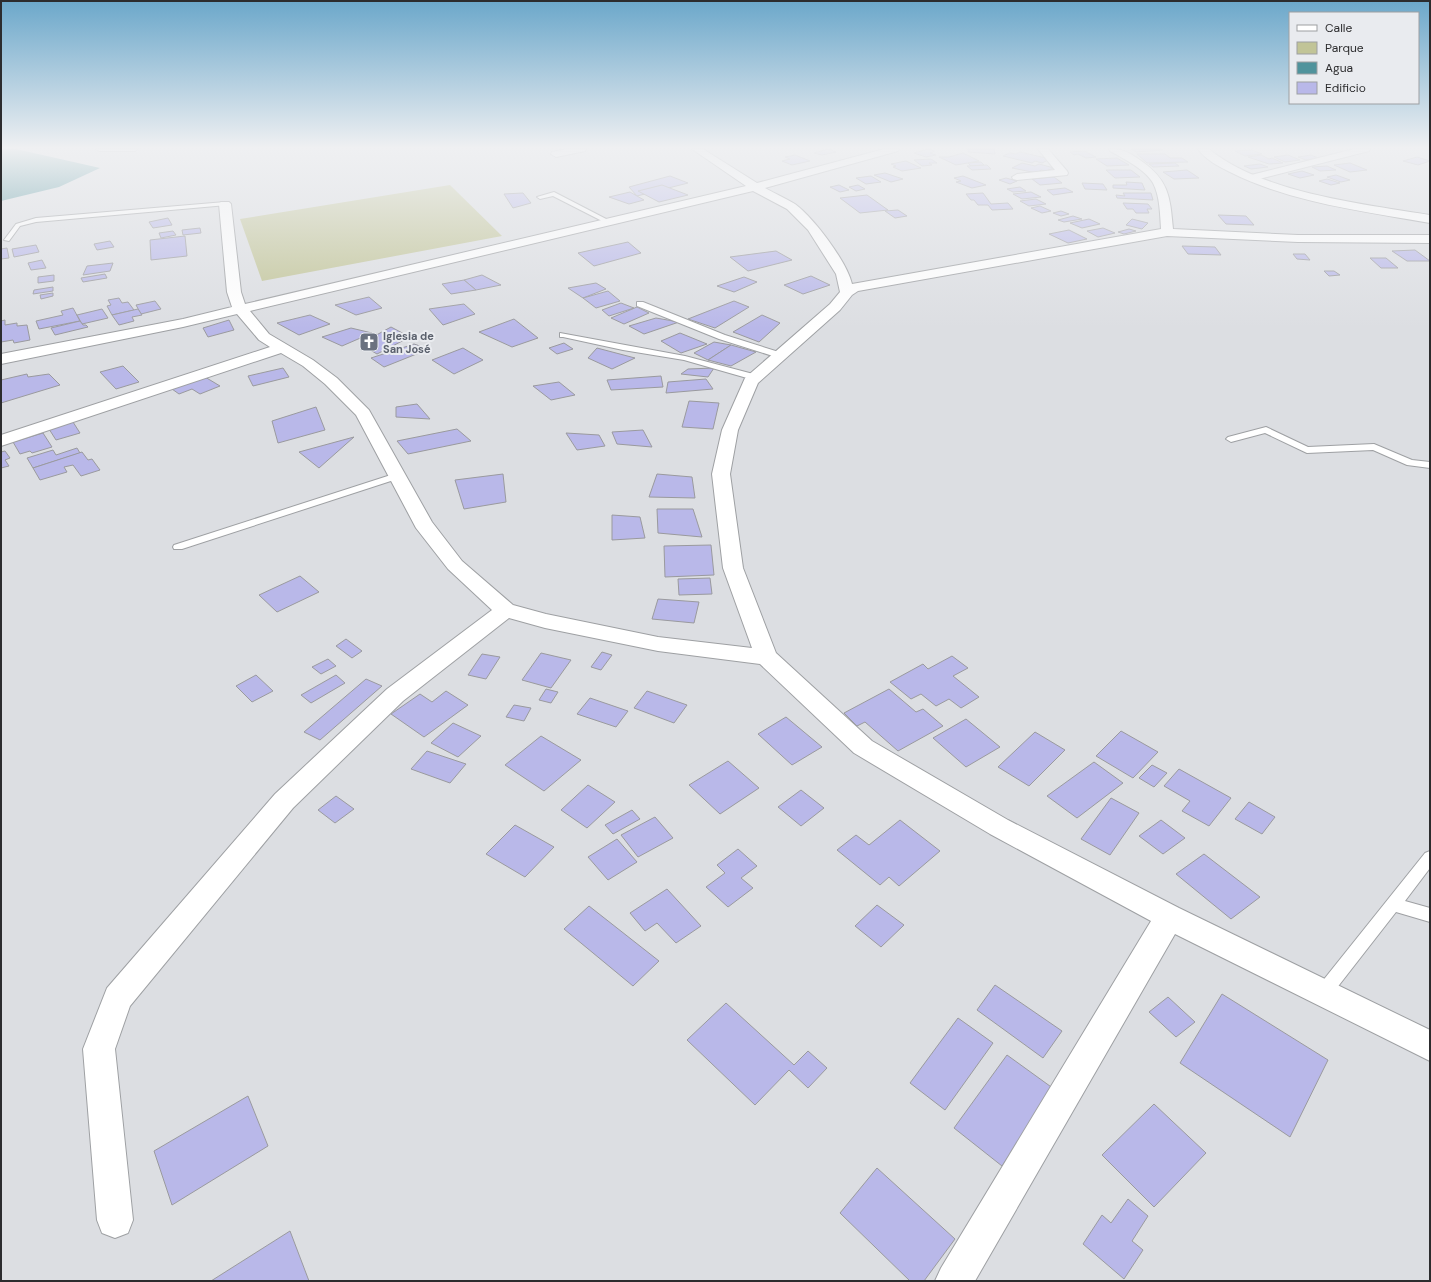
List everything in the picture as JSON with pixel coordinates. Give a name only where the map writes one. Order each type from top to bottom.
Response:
[{"type":"street","points":[[225,209],[234,292],[240,309],[264,337],[308,363],[331,381],[363,413],[423,524],[455,565],[505,610],[545,621],[658,644],[766,657]]},
{"type":"street","points":[[1,359],[183,323],[663,209]]},
{"type":"street","points":[[792,209],[813,228],[843,274],[847,292]]},
{"type":"street","points":[[1165,209],[1167,232]]},
{"type":"street","points":[[1369,209],[1430,219]]},
{"type":"street","points":[[1430,239],[1319,240],[1218,236],[1167,232],[854,288],[847,292],[835,307],[751,381],[730,430],[721,474],[733,568],[766,657],[863,747],[999,827],[1169,917],[1430,1046]]},
{"type":"street","points":[[1,441],[282,348]]},
{"type":"street","points":[[115,1220],[99,1049],[118,998],[284,801],[395,695],[505,610]]},
{"type":"street","points":[[954,1281],[1169,917]]},
{"type":"lane","points":[[6,240],[18,225],[36,220],[168,209]]},
{"type":"lane","points":[[583,209],[608,222]]},
{"type":"lane","points":[[640,304],[722,338],[779,355]]},
{"type":"lane","points":[[563,335],[623,348],[685,358],[754,377]]},
{"type":"lane","points":[[1231,439],[1266,430],[1307,450],[1374,446],[1410,463],[1430,465]]},
{"type":"lane","points":[[178,547],[397,476]]},
{"type":"lane","points":[[1323,993],[1430,857]]},
{"type":"lane","points":[[1393,904],[1430,916]]},
{"type":"green space","points":[[303,209],[474,209],[502,236],[262,281],[240,219]]},
{"type":"building","points":[[854,209],[888,210],[860,213]]},
{"type":"building","points":[[991,209],[1013,209],[992,210]]},
{"type":"building","points":[[1033,209],[1046,209],[1051,211],[1042,213]]},
{"type":"building","points":[[1127,209],[1152,209],[1147,209],[1149,213],[1136,213],[1133,209]]},
{"type":"building","points":[[898,210],[907,216],[895,218],[885,211]]},
{"type":"building","points":[[1061,211],[1069,214],[1061,216],[1053,213]]},
{"type":"building","points":[[1218,215],[1246,216],[1254,225],[1226,224]]},
{"type":"building","points":[[1073,216],[1082,219],[1064,222],[1058,220]]},
{"type":"building","points":[[168,218],[172,225],[153,228],[149,222]]},
{"type":"building","points":[[1089,219],[1100,224],[1082,228],[1070,223]]},
{"type":"building","points":[[1132,219],[1148,223],[1142,229],[1126,225]]},
{"type":"building","points":[[200,228],[201,233],[183,235],[182,230]]},
{"type":"building","points":[[1103,228],[1115,233],[1098,237],[1087,231]]},
{"type":"building","points":[[1129,229],[1136,231],[1124,234],[1118,232]]},
{"type":"building","points":[[1069,230],[1087,239],[1068,243],[1049,234]]},
{"type":"building","points":[[173,231],[176,235],[161,238],[159,233]]},
{"type":"building","points":[[185,236],[187,256],[151,260],[150,240]]},
{"type":"building","points":[[110,241],[114,247],[97,250],[94,244]]},
{"type":"building","points":[[628,242],[641,253],[594,266],[578,253]]},
{"type":"building","points":[[36,245],[39,252],[14,257],[12,249]]},
{"type":"building","points":[[1182,246],[1215,247],[1221,255],[1188,254]]},
{"type":"building","points":[[7,248],[9,258],[1,259],[1,249]]},
{"type":"building","points":[[1415,250],[1430,261],[1407,261],[1392,251]]},
{"type":"building","points":[[776,251],[792,260],[748,271],[730,257]]},
{"type":"building","points":[[1293,254],[1305,254],[1310,260],[1297,259]]},
{"type":"building","points":[[1370,258],[1386,258],[1398,268],[1381,268]]},
{"type":"building","points":[[42,260],[46,268],[31,270],[28,263]]},
{"type":"building","points":[[113,263],[110,271],[83,275],[87,266]]},
{"type":"building","points":[[1324,271],[1334,271],[1340,275],[1329,276]]},
{"type":"building","points":[[105,274],[107,278],[83,282],[81,278]]},
{"type":"building","points":[[54,275],[54,281],[38,283],[38,277]]},
{"type":"building","points":[[482,275],[501,285],[476,290],[464,280]]},
{"type":"building","points":[[811,276],[830,285],[803,294],[784,285]]},
{"type":"building","points":[[744,277],[757,282],[734,292],[717,286]]},
{"type":"building","points":[[464,280],[476,290],[451,294],[442,284]]},
{"type":"building","points":[[596,283],[606,289],[583,298],[568,288]]},
{"type":"building","points":[[53,287],[53,291],[33,294],[34,290]]},
{"type":"building","points":[[608,291],[620,301],[596,308],[583,298]]},
{"type":"building","points":[[53,293],[53,296],[41,299],[40,295]]},
{"type":"building","points":[[369,297],[382,308],[356,315],[335,305]]},
{"type":"building","points":[[119,298],[122,303],[128,302],[134,310],[112,315],[107,306],[111,305],[108,300]]},
{"type":"building","points":[[155,301],[161,309],[141,314],[136,305]]},
{"type":"building","points":[[734,301],[749,307],[715,328],[688,319]]},
{"type":"building","points":[[621,303],[634,308],[609,316],[602,310]]},
{"type":"building","points":[[464,304],[475,314],[443,325],[429,309]]},
{"type":"building","points":[[637,307],[649,313],[624,324],[611,318]]},
{"type":"building","points":[[73,308],[80,321],[39,329],[36,321],[63,315],[61,311]]},
{"type":"building","points":[[102,309],[108,318],[82,324],[77,315]]},
{"type":"building","points":[[138,309],[142,315],[132,317],[134,321],[119,325],[112,315]]},
{"type":"building","points":[[310,315],[330,324],[299,335],[277,323]]},
{"type":"building","points":[[762,315],[780,323],[759,342],[733,332]]},
{"type":"building","points":[[656,318],[679,322],[644,334],[629,326]]},
{"type":"building","points":[[514,319],[538,338],[512,347],[479,332]]},
{"type":"building","points":[[5,320],[5,325],[17,323],[17,326],[27,325],[30,340],[14,343],[13,340],[1,342],[1,321]]},
{"type":"building","points":[[229,320],[234,330],[208,337],[203,328]]},
{"type":"building","points":[[80,321],[83,325],[88,327],[55,335],[51,328]]},
{"type":"building","points":[[391,327],[410,337],[377,354],[360,344]]},
{"type":"building","points":[[351,328],[372,333],[342,346],[322,337]]},
{"type":"building","points":[[680,333],[707,344],[681,353],[661,341]]},
{"type":"building","points":[[714,342],[731,345],[708,360],[694,353]]},
{"type":"building","points":[[564,343],[573,349],[557,354],[549,348]]},
{"type":"building","points":[[414,344],[429,349],[384,367],[371,358]]},
{"type":"building","points":[[731,345],[756,352],[731,366],[708,360]]},
{"type":"building","points":[[463,348],[483,360],[454,374],[432,360]]},
{"type":"building","points":[[597,348],[635,358],[612,369],[588,358]]},
{"type":"building","points":[[123,366],[139,382],[116,389],[100,372]]},
{"type":"building","points":[[283,368],[289,377],[253,386],[248,376]]},
{"type":"building","points":[[714,368],[708,377],[681,374],[688,369]]},
{"type":"building","points":[[27,374],[28,377],[49,374],[60,385],[1,403],[1,380]]},
{"type":"building","points":[[661,376],[663,387],[611,390],[607,380]]},
{"type":"building","points":[[205,377],[220,386],[200,394],[192,389],[179,394],[172,389]]},
{"type":"building","points":[[706,379],[713,389],[666,393],[668,382]]},
{"type":"building","points":[[559,382],[575,395],[551,400],[533,386]]},
{"type":"building","points":[[689,401],[719,403],[713,429],[682,427]]},
{"type":"building","points":[[417,404],[430,419],[396,417],[396,407]]},
{"type":"building","points":[[316,407],[325,430],[278,443],[272,421]]},
{"type":"building","points":[[73,422],[80,433],[56,440],[49,429]]},
{"type":"building","points":[[457,429],[471,441],[408,454],[397,441]]},
{"type":"building","points":[[643,430],[652,447],[617,444],[612,432]]},
{"type":"building","points":[[43,433],[52,447],[32,453],[30,451],[20,454],[13,442]]},
{"type":"building","points":[[566,433],[599,435],[605,446],[577,450]]},
{"type":"building","points":[[354,437],[319,468],[299,452]]},
{"type":"building","points":[[77,448],[80,453],[33,468],[27,458],[53,450],[56,455]]},
{"type":"building","points":[[5,451],[10,458],[5,460],[9,466],[1,468],[1,452]]},
{"type":"building","points":[[82,452],[88,460],[92,459],[100,470],[81,476],[73,465],[64,467],[67,472],[40,480],[33,468]]},
{"type":"building","points":[[503,474],[506,502],[464,509],[455,480]]},
{"type":"building","points":[[657,474],[692,477],[695,498],[649,497]]},
{"type":"building","points":[[657,509],[693,509],[702,537],[658,533]]},
{"type":"building","points":[[612,515],[640,517],[645,538],[612,540]]},
{"type":"building","points":[[711,545],[714,575],[665,577],[664,546]]},
{"type":"building","points":[[300,576],[319,592],[277,612],[259,595]]},
{"type":"building","points":[[710,578],[712,594],[679,595],[678,579]]},
{"type":"building","points":[[658,599],[699,602],[694,623],[652,619]]},
{"type":"building","points":[[346,639],[362,651],[352,658],[336,646]]},
{"type":"building","points":[[602,652],[612,655],[601,670],[591,667]]},
{"type":"building","points":[[541,653],[571,660],[551,688],[522,680]]},
{"type":"building","points":[[482,654],[500,657],[486,679],[468,675]]},
{"type":"building","points":[[952,656],[968,668],[953,676],[979,697],[961,708],[949,699],[936,706],[921,694],[911,699],[890,682],[923,664],[928,669]]},
{"type":"building","points":[[328,659],[336,666],[321,674],[312,667]]},
{"type":"building","points":[[256,675],[273,691],[252,702],[236,686]]},
{"type":"building","points":[[336,675],[345,683],[311,703],[301,695]]},
{"type":"building","points":[[366,679],[382,686],[320,740],[304,732]]},
{"type":"building","points":[[546,689],[558,692],[551,703],[539,700]]},
{"type":"building","points":[[889,689],[916,712],[923,709],[943,726],[898,751],[865,722],[857,726],[844,713]]},
{"type":"building","points":[[446,691],[468,705],[424,737],[391,714],[420,694],[432,702]]},
{"type":"building","points":[[647,691],[687,705],[674,723],[634,708]]},
{"type":"building","points":[[590,698],[628,711],[616,727],[577,714]]},
{"type":"building","points":[[514,705],[531,708],[524,721],[506,717]]},
{"type":"building","points":[[786,717],[822,747],[792,765],[758,734]]},
{"type":"building","points":[[966,719],[1000,747],[966,767],[933,738]]},
{"type":"building","points":[[453,723],[481,736],[458,757],[431,743]]},
{"type":"building","points":[[1121,731],[1158,752],[1133,778],[1096,756]]},
{"type":"building","points":[[1035,732],[1065,750],[1029,786],[998,767]]},
{"type":"building","points":[[541,736],[581,760],[544,791],[505,765]]},
{"type":"building","points":[[427,751],[466,764],[450,783],[411,769]]},
{"type":"building","points":[[728,761],[759,788],[720,814],[689,785]]},
{"type":"building","points":[[1094,762],[1123,783],[1077,818],[1047,796]]},
{"type":"building","points":[[1152,765],[1167,773],[1154,787],[1139,778]]},
{"type":"building","points":[[1179,769],[1231,798],[1209,826],[1182,811],[1190,801],[1164,786]]},
{"type":"building","points":[[588,785],[615,802],[587,828],[561,810]]},
{"type":"building","points":[[801,790],[824,808],[801,826],[778,807]]},
{"type":"building","points":[[336,796],[354,809],[335,823],[318,810]]},
{"type":"building","points":[[1111,798],[1139,813],[1110,855],[1081,839]]},
{"type":"building","points":[[1249,802],[1275,817],[1262,834],[1235,819]]},
{"type":"building","points":[[632,810],[640,819],[613,834],[605,825]]},
{"type":"building","points":[[655,817],[673,838],[638,857],[621,835]]},
{"type":"building","points":[[900,820],[940,851],[899,886],[889,877],[880,885],[837,850],[856,835],[869,845]]},
{"type":"building","points":[[1161,820],[1185,838],[1163,854],[1139,836]]},
{"type":"building","points":[[515,825],[554,847],[525,877],[486,854]]},
{"type":"building","points":[[617,839],[637,862],[608,880],[588,857]]},
{"type":"building","points":[[738,849],[757,866],[741,878],[753,888],[728,907],[706,887],[725,873],[717,865]]},
{"type":"building","points":[[1204,854],[1260,897],[1231,919],[1176,874]]},
{"type":"building","points":[[667,889],[701,926],[676,943],[657,923],[645,931],[630,913]]},
{"type":"building","points":[[877,905],[904,925],[881,947],[855,926]]},
{"type":"building","points":[[589,906],[659,961],[633,986],[564,929]]},
{"type":"building","points":[[995,985],[1062,1031],[1043,1058],[977,1010]]},
{"type":"building","points":[[1222,994],[1328,1060],[1290,1137],[1180,1063]]},
{"type":"building","points":[[1168,997],[1195,1022],[1176,1037],[1149,1012]]},
{"type":"building","points":[[726,1003],[794,1065],[808,1051],[827,1068],[808,1088],[789,1070],[755,1105],[687,1040]]},
{"type":"building","points":[[958,1018],[993,1043],[945,1110],[910,1083]]},
{"type":"building","points":[[1007,1055],[1054,1089],[1002,1166],[954,1128]]},
{"type":"building","points":[[248,1096],[268,1146],[172,1205],[154,1151]]},
{"type":"building","points":[[1154,1104],[1206,1153],[1154,1207],[1102,1155]]},
{"type":"building","points":[[877,1168],[955,1239],[924,1281],[910,1281],[840,1213]]},
{"type":"building","points":[[1128,1199],[1148,1216],[1132,1241],[1143,1250],[1124,1279],[1083,1244],[1102,1215],[1111,1223]]},
{"type":"building","points":[[290,1231],[309,1281],[211,1281]]},
{"type":"place","name":"Iglesia de San José","points":[[369,342]]}]
